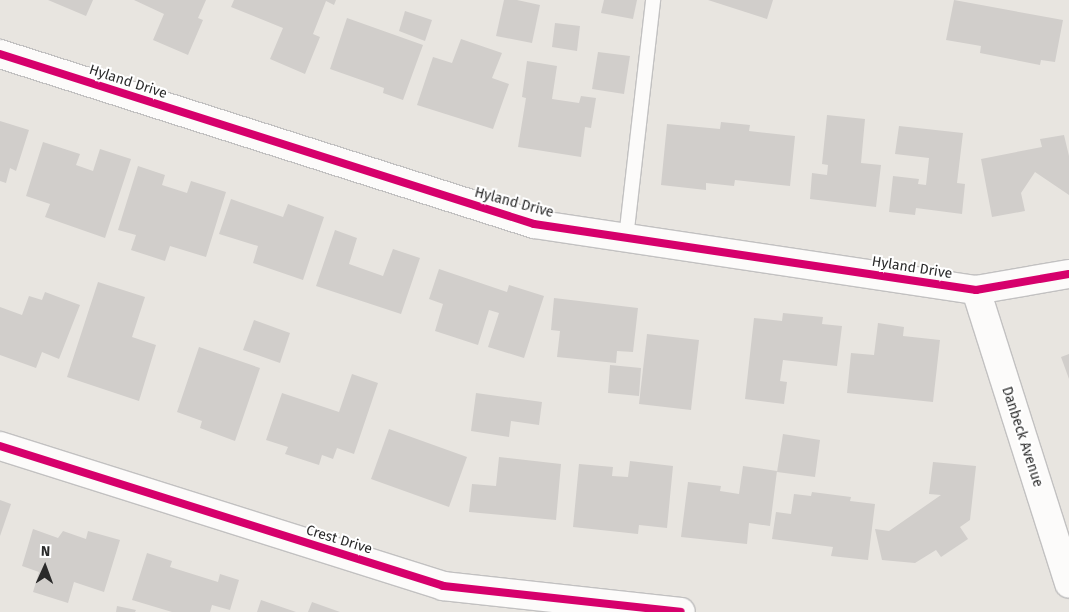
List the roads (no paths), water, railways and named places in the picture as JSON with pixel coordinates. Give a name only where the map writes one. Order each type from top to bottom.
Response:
[{"type":"street","name":"Hyland Drive","points":[[0,54],[534,224],[976,290],[1069,274]]},
{"type":"street","name":"Danbeck Avenue","points":[[976,290],[1069,584]]},
{"type":"street","name":"Crest Drive","points":[[0,446],[443,586],[681,612]]},
{"type":"lane","points":[[626,238],[653,0]]}]
